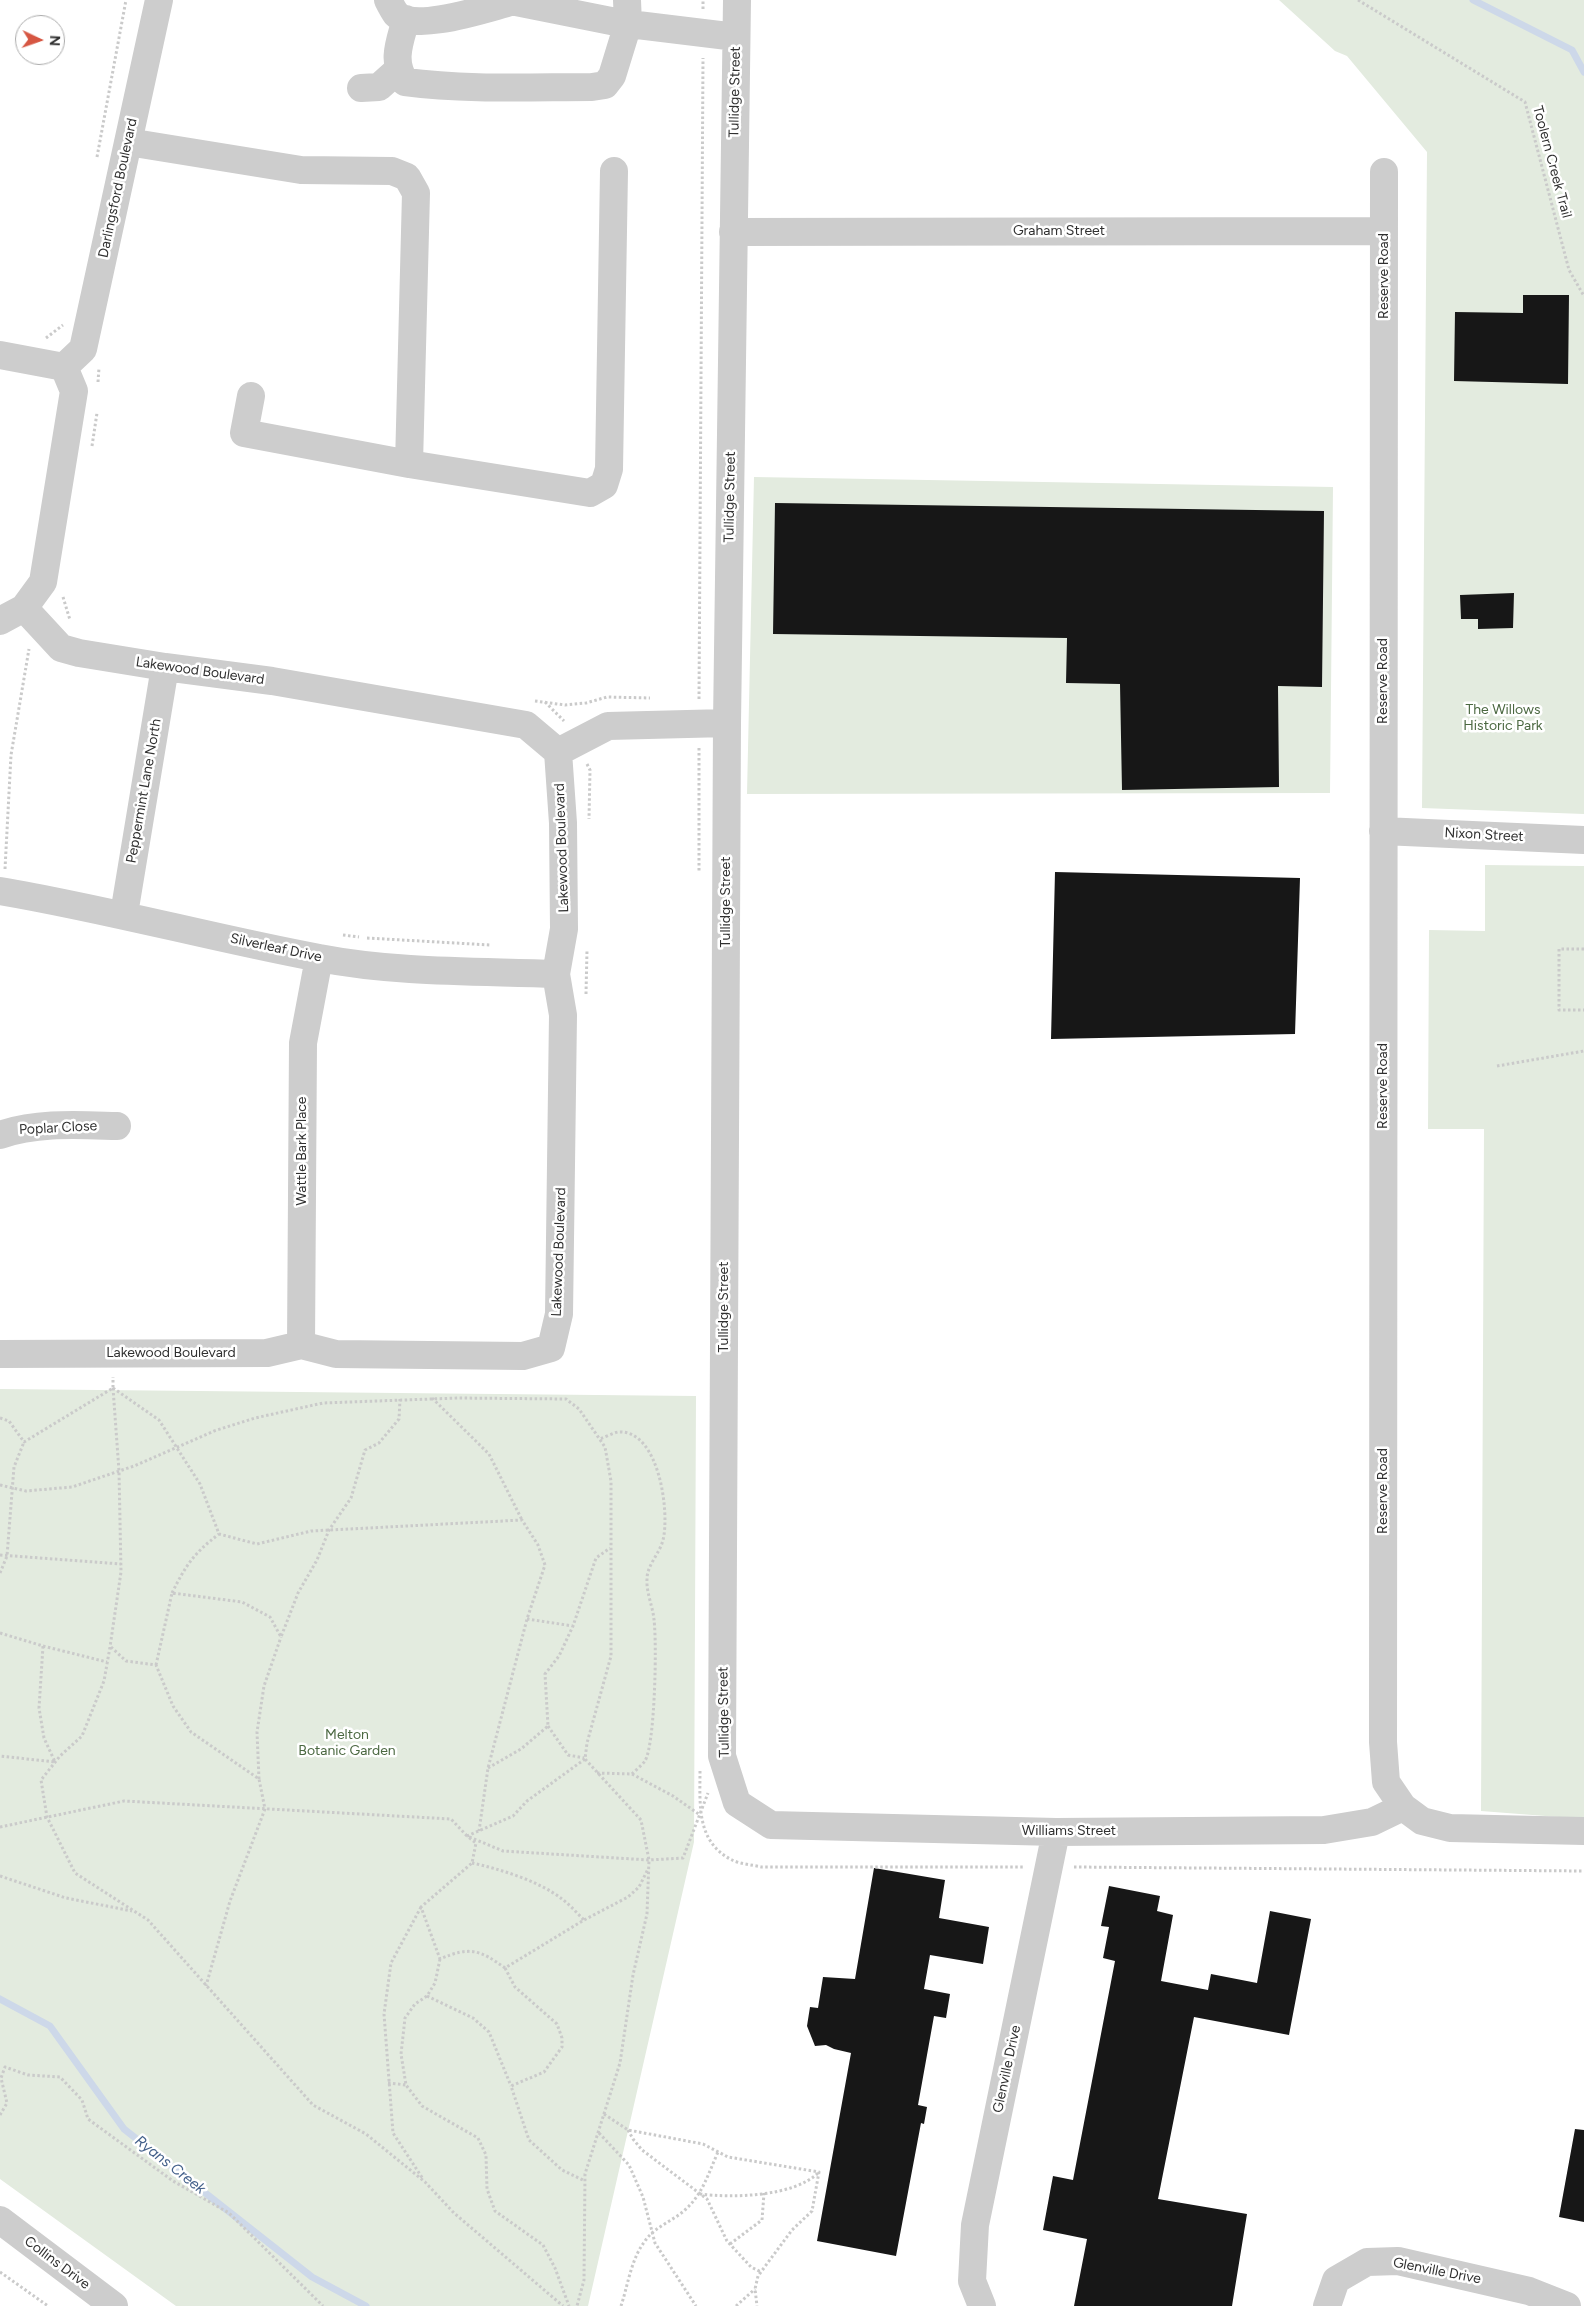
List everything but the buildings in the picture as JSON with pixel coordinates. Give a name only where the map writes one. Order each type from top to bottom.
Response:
[{"type":"street","name":"Darlingsford Boulevard","points":[[72,360],[84,349],[159,0]]},
{"type":"street","name":"Tullidge Street","points":[[737,0],[711,1761],[737,1803]]},
{"type":"street","points":[[628,12],[612,76],[604,85],[592,87],[499,88],[429,85],[405,82],[398,70],[397,10],[425,21],[446,19],[509,1],[628,12],[703,34],[736,38]]},
{"type":"street","points":[[361,88],[379,87],[398,70]]},
{"type":"street","points":[[128,142],[301,170],[392,170],[407,177],[416,193],[409,464]]},
{"type":"street","points":[[251,396],[244,433],[409,464],[590,493],[604,486],[608,469],[614,171]]},
{"type":"street","name":"Reserve Road","points":[[1384,172],[1383,1742],[1386,1782],[1403,1807],[1422,1821],[1450,1828],[1584,1831]]},
{"type":"street","name":"Graham Street","points":[[733,232],[1384,231]]},
{"type":"street","points":[[0,355],[72,360],[74,391],[43,582],[24,608],[0,620]]},
{"type":"street","name":"Lakewood Boulevard","points":[[0,1354],[267,1353],[301,1345],[336,1354],[522,1356],[551,1348],[559,1314],[563,1015],[558,962],[564,930],[563,832],[567,747],[526,725],[272,681],[165,667],[61,648],[59,627],[24,608]]},
{"type":"street","name":"Peppermint Lane North","points":[[124,914],[165,667]]},
{"type":"street","points":[[567,747],[608,726],[696,708],[727,723]]},
{"type":"street","name":"Nixon Street","points":[[1383,831],[1584,840]]},
{"type":"street","name":"Silverleaf Drive","points":[[2,892],[124,914],[319,958],[393,969],[558,962]]},
{"type":"street","name":"Wattle Bark Place","points":[[301,1345],[302,1043],[319,958]]},
{"type":"street","name":"Poplar Close","points":[[0,1135],[11,1131],[58,1125],[117,1126]]},
{"type":"street","name":"Williams Street","points":[[737,1803],[771,1825],[1056,1832],[1324,1830],[1372,1822],[1403,1807]]},
{"type":"street","name":"Glenville Drive","points":[[982,2306],[972,2281],[975,2225],[1056,1832]]},
{"type":"street","name":"Collins Drive","points":[[0,2220],[114,2306]]},
{"type":"street","name":"Glenville Drive","points":[[1327,2306],[1336,2280],[1367,2262],[1398,2261],[1529,2291],[1567,2306]]},
{"type":"path","points":[[96,166],[126,0]]},
{"type":"path","points":[[699,872],[696,708],[703,0]]},
{"type":"path","name":"Toolern Creek Trail","points":[[1358,0],[1525,102],[1569,270],[1584,296]]},
{"type":"path","points":[[37,337],[46,339],[69,320]]},
{"type":"path","points":[[55,332],[72,360],[99,366],[98,385]]},
{"type":"path","points":[[91,452],[97,423],[98,404]]},
{"type":"path","points":[[59,627],[65,588]]},
{"type":"path","points":[[2,892],[8,838],[11,755],[29,649],[59,627],[76,624]]},
{"type":"path","points":[[525,699],[566,705],[586,703],[607,697],[653,698]]},
{"type":"path","points":[[545,702],[567,724],[567,747],[590,770],[589,827]]},
{"type":"path","points":[[362,964],[366,938],[492,945]]},
{"type":"path","points":[[586,999],[587,941]]},
{"type":"path","points":[[1584,949],[1559,949],[1559,1010],[1584,1010]]},
{"type":"path","points":[[558,962],[587,951]]},
{"type":"path","points":[[1497,1066],[1584,1050]]},
{"type":"path","points":[[114,1354],[113,1388],[119,1471],[121,1564],[110,1647],[104,1681],[82,1736],[55,1762],[41,1780],[47,1818],[75,1873],[148,1920],[206,1986],[261,2044],[313,2105],[366,2134],[425,2182],[454,2213],[563,2306]]},
{"type":"path","points":[[0,1573],[7,1556],[14,1467],[24,1442],[113,1388]]},
{"type":"path","points":[[113,1388],[158,1420],[200,1484],[219,1534]]},
{"type":"path","points":[[206,1986],[230,1901],[265,1809],[259,1779],[256,1732],[264,1686],[298,1593],[317,1560],[329,1530],[350,1498],[366,1450],[379,1443],[399,1419],[400,1398]]},
{"type":"path","points":[[0,1485],[26,1491],[72,1487],[119,1471],[214,1431],[255,1418],[323,1403],[400,1398],[566,1399],[579,1409],[605,1446],[611,1481],[611,1656],[586,1743],[585,1759]]},
{"type":"path","points":[[432,1398],[490,1454],[522,1520],[538,1545],[545,1565],[527,1619],[488,1768],[478,1831]]},
{"type":"path","points":[[0,1418],[9,1421],[24,1442]]},
{"type":"path","points":[[600,1439],[618,1432],[631,1435],[648,1448],[657,1470],[666,1506],[663,1541],[646,1578],[654,1622],[653,1723],[646,1760],[632,1774]]},
{"type":"path","points":[[219,1534],[257,1544],[311,1531],[522,1520]]},
{"type":"path","points":[[219,1534],[197,1551],[184,1569],[172,1593],[156,1665],[172,1706],[191,1732],[259,1779]]},
{"type":"path","points":[[577,2306],[584,2280],[585,2174],[620,2063],[633,1975],[647,1914],[649,1860],[641,1820],[585,1759],[568,1755],[548,1726],[545,1674],[559,1656],[573,1626],[596,1558],[611,1548]]},
{"type":"path","points":[[0,1555],[121,1564]]},
{"type":"path","points":[[172,1593],[242,1602],[270,1617],[281,1637]]},
{"type":"path","points":[[527,1619],[573,1626]]},
{"type":"path","points":[[0,1633],[107,1662]]},
{"type":"path","points":[[43,1646],[39,1708],[44,1738],[55,1762]]},
{"type":"path","points":[[110,1647],[126,1662],[156,1665]]},
{"type":"path","points":[[488,1768],[521,1748],[548,1726]]},
{"type":"path","points":[[0,1756],[55,1762]]},
{"type":"path","points":[[467,1836],[513,1816],[527,1801],[585,1759]]},
{"type":"path","points":[[467,1836],[503,1851],[649,1860],[683,1858],[700,1815],[711,1761]]},
{"type":"path","points":[[711,1761],[700,1815],[703,1832],[717,1849],[732,1860],[762,1867],[1584,1871]]},
{"type":"path","points":[[597,1773],[632,1774],[673,1796],[700,1815]]},
{"type":"path","points":[[0,1827],[124,1801],[451,1819],[476,1844],[472,1863],[422,1907],[391,1963],[384,2014],[393,2133],[425,2182]]},
{"type":"path","points":[[472,1863],[503,1870],[534,1884],[561,1898],[584,1920]]},
{"type":"path","points":[[505,1968],[584,1920],[628,1897],[640,1887],[648,1867]]},
{"type":"path","points":[[0,1876],[66,1898],[135,1912]]},
{"type":"path","points":[[422,1907],[440,1959],[435,1983],[427,1996],[414,2004],[405,2018],[401,2054],[406,2085],[422,2106],[478,2138],[486,2155],[487,2188],[495,2211],[543,2245],[555,2268],[569,2306]]},
{"type":"path","points":[[440,1959],[455,1952],[465,1951],[484,1954],[505,1968],[515,1987],[557,2024],[562,2038],[562,2047],[544,2072],[511,2086]]},
{"type":"path","points":[[427,1996],[473,2018],[489,2032],[511,2086],[529,2140],[562,2170],[585,2181]]},
{"type":"path","points":[[0,2115],[7,2103],[1,2078],[5,2067],[28,2075],[60,2077],[82,2100],[88,2119],[172,2180],[229,2213],[323,2306]]},
{"type":"path","points":[[388,2084],[406,2085]]},
{"type":"path","points":[[604,2114],[628,2130],[703,2144],[728,2157],[819,2172]]},
{"type":"path","points":[[628,2130],[642,2150],[707,2199],[730,2244],[751,2267],[761,2272]]},
{"type":"path","points":[[599,2133],[629,2166],[643,2197],[655,2242],[696,2306]]},
{"type":"path","points":[[621,2306],[633,2266],[644,2242],[652,2232],[686,2210],[700,2194],[718,2152]]},
{"type":"path","points":[[700,2194],[718,2196],[764,2193],[797,2186],[811,2180],[819,2172]]},
{"type":"path","points":[[757,2306],[755,2289],[761,2272],[792,2230],[812,2211],[819,2172]]},
{"type":"path","points":[[730,2244],[762,2220],[764,2193]]},
{"type":"path","points":[[0,2272],[48,2306]]},
{"type":"path","points":[[736,2306],[755,2289]]},
{"type":"green space","name":"The Willows Historic Park","points":[[1279,0],[1584,0],[1584,814],[1422,808],[1427,152],[1347,56],[1335,51]]},
{"type":"green space","points":[[754,477],[1333,487],[1330,793],[747,794]]},
{"type":"green space","points":[[1485,865],[1584,866],[1584,1819],[1481,1811],[1484,1129],[1428,1129],[1429,930],[1485,931]]},
{"type":"green space","name":"Melton Botanic Garden","points":[[0,1389],[696,1396],[694,1842],[588,2306],[176,2306],[0,2179]]},
{"type":"waterway","points":[[1473,0],[1572,50],[1584,72]]},
{"type":"waterway","name":"Ryans Creek","points":[[0,1999],[50,2026],[124,2129],[312,2277],[366,2306]]}]
